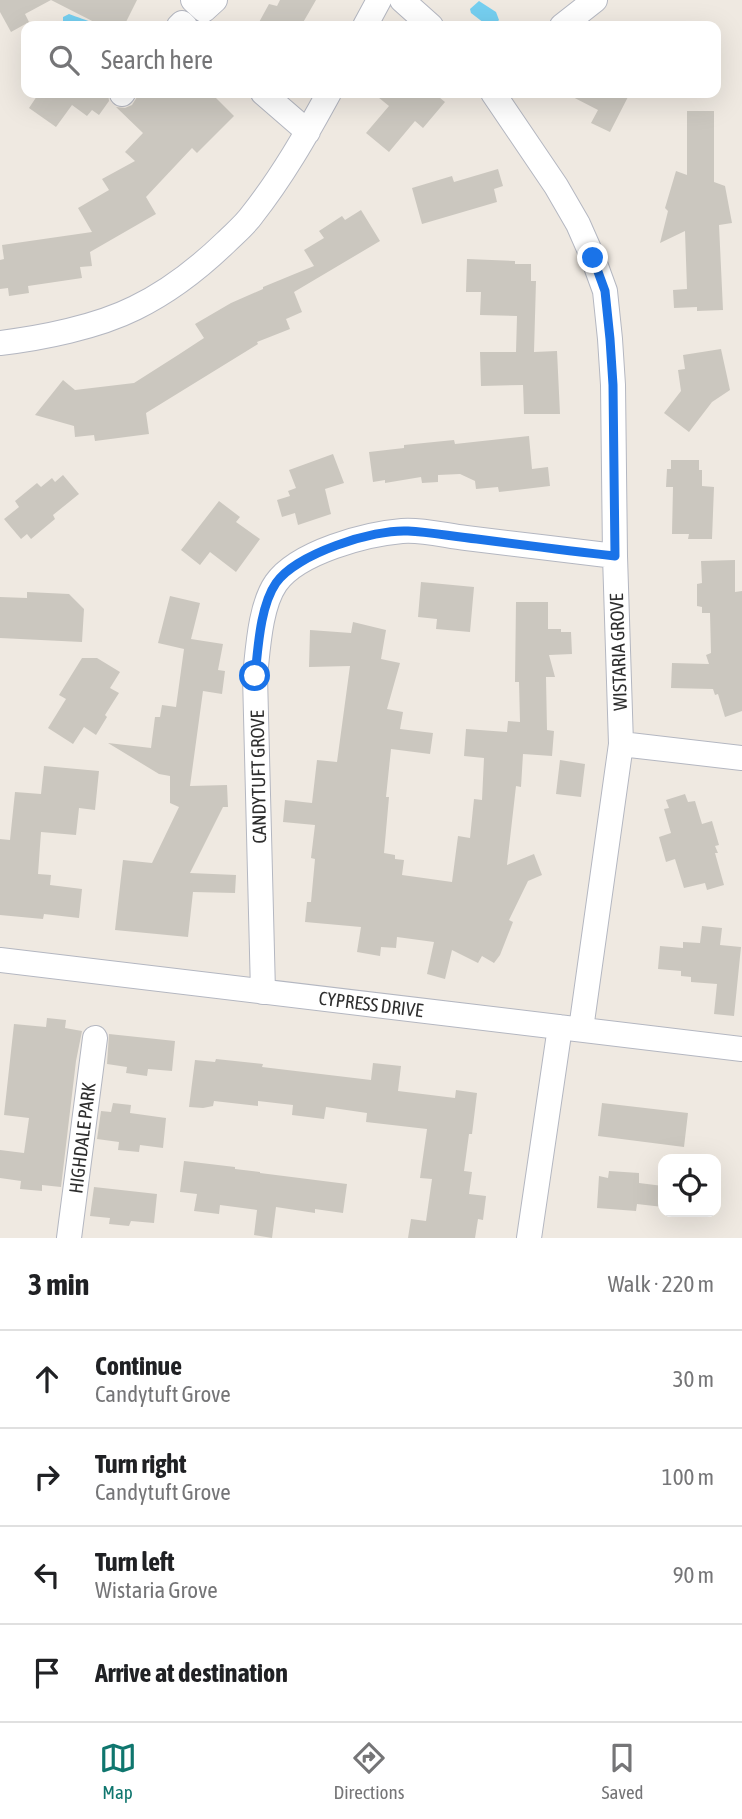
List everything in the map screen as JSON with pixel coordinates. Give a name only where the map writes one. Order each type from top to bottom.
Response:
[{"type":"street","points":[[193,0],[204,10],[215,0]]},
{"type":"street","points":[[368,21],[379,0]]},
{"type":"street","points":[[402,0],[425,21]]},
{"type":"street","points":[[568,21],[595,0]]},
{"type":"street","points":[[269,98],[308,132]]},
{"type":"street","points":[[0,343],[88,326],[133,309],[167,290],[208,260],[251,218],[294,157],[327,98]]},
{"type":"street","name":"WISTARIA GROVE","points":[[497,98],[556,186],[578,224],[593,258],[605,291],[613,385],[621,744],[571,1028],[529,1238]]},
{"type":"street","name":"CANDYTUFT GROVE","points":[[263,992],[255,676],[263,614],[276,583],[290,569],[315,554],[364,537],[405,531],[615,556]]},
{"type":"street","points":[[621,744],[742,758]]},
{"type":"street","name":"CYPRESS DRIVE","points":[[0,960],[742,1049]]},
{"type":"street","name":"HIGHDALE PARK","points":[[69,1238],[95,1038]]},
{"type":"water","points":[[479,1],[496,12],[499,20],[481,21],[470,9]]},
{"type":"water","points":[[69,14],[88,21],[63,21],[63,17]]},
{"type":"building","points":[[0,0],[51,0],[25,14],[28,21],[21,21],[21,26],[11,32],[0,12]]},
{"type":"building","points":[[51,0],[137,0],[126,21],[92,21]]},
{"type":"building","points":[[280,0],[316,0],[304,21],[260,21],[269,4],[277,6]]},
{"type":"building","points":[[36,98],[109,98],[109,101],[99,115],[92,110],[87,116],[72,105],[56,127],[29,108]]},
{"type":"building","points":[[136,98],[216,98],[234,116],[197,153],[192,148],[146,197],[156,214],[90,252],[92,266],[80,267],[82,278],[28,286],[29,293],[9,296],[8,288],[0,289],[0,260],[4,259],[2,245],[92,232],[78,208],[109,190],[102,179],[135,161],[125,152],[143,133],[116,107],[125,108],[132,105]]},
{"type":"building","points":[[379,98],[440,98],[445,102],[423,128],[415,121],[389,152],[366,133],[389,106]]},
{"type":"building","points":[[575,98],[627,98],[610,132],[591,123],[598,110]]},
{"type":"building","points":[[687,111],[714,111],[714,182],[725,186],[732,223],[719,225],[723,310],[674,308],[673,290],[687,289],[685,231],[660,243],[668,211],[665,208],[676,171],[687,175]]},
{"type":"building","points":[[498,169],[503,186],[494,189],[497,202],[422,224],[412,188],[452,176],[454,182]]},
{"type":"building","points":[[361,210],[380,241],[294,292],[302,312],[286,319],[290,329],[257,342],[258,344],[146,413],[149,434],[95,441],[94,435],[75,437],[74,426],[35,415],[63,380],[75,390],[134,383],[204,338],[195,324],[263,287],[314,266],[304,250],[324,238],[319,231],[342,216],[345,220]]},
{"type":"building","points":[[467,259],[531,264],[531,281],[536,281],[534,352],[557,351],[560,414],[524,414],[523,385],[481,386],[480,352],[516,352],[517,316],[480,315],[481,292],[466,292]]},
{"type":"building","points":[[721,349],[730,390],[712,402],[689,432],[664,413],[681,391],[678,370],[685,369],[683,355]]},
{"type":"building","points":[[529,436],[532,469],[548,467],[550,486],[499,492],[498,487],[476,489],[475,481],[460,474],[438,475],[438,482],[422,483],[421,477],[385,483],[385,480],[373,482],[369,452],[454,440],[455,444]]},
{"type":"building","points":[[333,454],[344,483],[325,489],[331,514],[298,525],[295,513],[282,517],[277,500],[290,496],[288,491],[296,488],[289,470]]},
{"type":"building","points":[[671,460],[699,460],[702,486],[714,487],[712,539],[688,539],[689,534],[672,534],[673,487],[666,487],[667,469],[671,469]]},
{"type":"building","points":[[63,475],[79,494],[53,515],[55,519],[31,539],[27,534],[21,539],[4,519],[19,507],[15,501],[37,483],[41,487],[52,478],[55,482]]},
{"type":"building","points":[[219,501],[240,517],[236,522],[260,539],[236,572],[210,552],[200,565],[181,550]]},
{"type":"building","points":[[735,560],[735,592],[742,591],[742,711],[725,717],[718,694],[715,695],[713,689],[671,688],[672,663],[709,664],[706,655],[711,653],[710,613],[702,613],[702,607],[697,606],[697,584],[702,583],[701,561]]},
{"type":"building","points":[[421,582],[474,587],[470,632],[436,629],[437,619],[418,617]]},
{"type":"building","points":[[27,592],[69,594],[84,609],[82,642],[0,638],[0,597],[27,598]]},
{"type":"building","points":[[170,596],[200,603],[191,639],[223,644],[218,670],[225,671],[222,694],[203,691],[190,786],[227,785],[228,807],[223,807],[190,873],[236,875],[235,893],[193,892],[188,937],[115,930],[123,860],[152,863],[179,807],[170,803],[170,776],[159,774],[108,743],[151,748],[155,717],[160,717],[162,705],[176,707],[184,649],[158,643]]},
{"type":"building","points":[[516,602],[548,602],[548,629],[571,632],[572,654],[549,655],[555,677],[546,677],[547,730],[554,731],[552,756],[523,754],[521,787],[516,786],[507,865],[534,854],[542,875],[528,881],[509,920],[513,922],[494,963],[482,956],[478,963],[452,950],[445,979],[427,974],[434,942],[397,937],[396,948],[381,947],[380,956],[357,952],[361,927],[305,922],[307,902],[311,902],[315,859],[311,858],[315,825],[283,822],[285,800],[312,803],[317,760],[337,762],[350,666],[309,667],[310,630],[351,633],[353,622],[386,630],[381,659],[400,663],[387,709],[403,712],[400,729],[433,733],[430,754],[391,749],[384,853],[404,860],[402,875],[452,882],[458,836],[470,838],[474,799],[482,800],[484,758],[464,756],[466,729],[507,732],[508,721],[520,722],[519,682],[515,682]]},
{"type":"building","points":[[82,658],[97,658],[120,672],[110,688],[119,693],[96,735],[84,727],[73,744],[48,728],[66,699],[59,695]]},
{"type":"building","points":[[560,760],[585,764],[581,797],[556,794]]},
{"type":"building","points":[[44,766],[99,771],[95,810],[79,808],[76,835],[41,832],[38,874],[51,875],[50,885],[82,889],[79,918],[44,914],[43,919],[0,915],[0,839],[10,840],[15,792],[41,794]]},
{"type":"building","points":[[685,794],[688,802],[695,801],[702,824],[712,821],[719,845],[715,846],[718,853],[715,853],[724,885],[707,890],[705,883],[684,888],[675,859],[666,862],[659,837],[671,833],[664,809],[669,808],[666,800]]},
{"type":"building","points":[[702,926],[722,928],[720,945],[741,947],[734,1016],[714,1014],[717,984],[691,982],[691,977],[681,976],[681,971],[658,969],[660,946],[683,948],[683,942],[700,943]]},
{"type":"building","points":[[47,1018],[66,1020],[65,1028],[82,1031],[61,1187],[42,1185],[42,1191],[20,1189],[21,1181],[0,1178],[0,1150],[24,1153],[29,1118],[4,1115],[14,1024],[46,1027]]},
{"type":"building","points":[[109,1034],[175,1041],[172,1071],[148,1069],[147,1076],[126,1073],[127,1067],[107,1064]]},
{"type":"building","points":[[216,1059],[371,1080],[373,1063],[401,1066],[398,1091],[455,1098],[456,1090],[477,1093],[464,1171],[472,1172],[469,1194],[486,1196],[483,1220],[478,1219],[475,1238],[408,1238],[411,1219],[426,1221],[432,1179],[420,1178],[427,1129],[366,1122],[367,1113],[326,1107],[324,1119],[292,1115],[293,1105],[258,1101],[258,1106],[214,1101],[213,1106],[189,1107],[195,1060],[215,1062]]},
{"type":"building","points":[[113,1103],[131,1105],[130,1113],[166,1118],[163,1148],[140,1145],[139,1152],[118,1150],[119,1142],[97,1139],[101,1111],[111,1112]]},
{"type":"building","points":[[602,1103],[688,1113],[684,1147],[598,1136]]},
{"type":"building","points":[[184,1161],[347,1184],[343,1213],[315,1209],[315,1213],[276,1207],[272,1238],[254,1235],[257,1210],[220,1205],[219,1214],[194,1211],[197,1194],[180,1192]]},
{"type":"building","points":[[609,1171],[639,1173],[639,1183],[658,1185],[658,1206],[637,1204],[636,1211],[597,1208],[599,1176],[608,1178]]},
{"type":"building","points":[[94,1187],[157,1194],[154,1223],[131,1221],[129,1226],[109,1224],[110,1218],[90,1216]]},
{"type":"route","points":[[255,676],[263,614],[276,583],[290,569],[315,554],[364,537],[405,531],[615,556],[610,339],[605,291],[593,258]]}]
